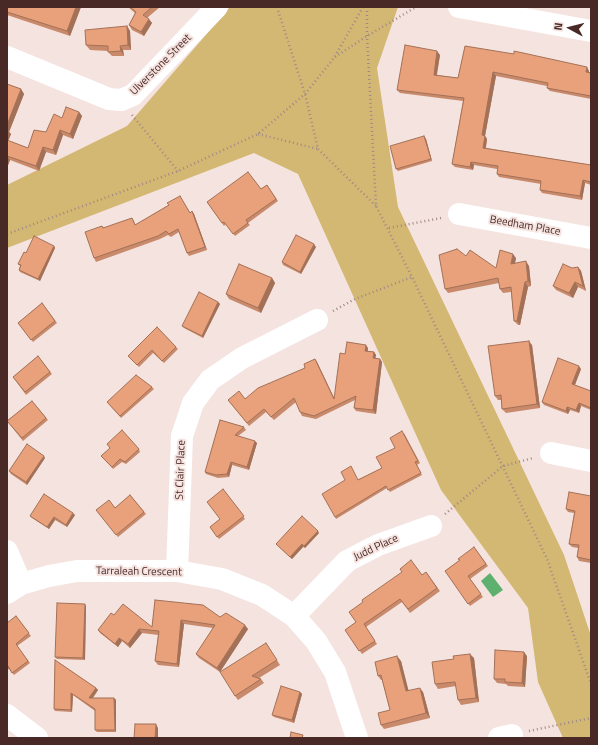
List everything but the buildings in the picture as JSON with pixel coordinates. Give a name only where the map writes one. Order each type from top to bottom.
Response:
[{"type":"street","name":"Ulverstone Street","points":[[7,57],[109,99],[121,100],[133,96],[217,7]]},
{"type":"street","points":[[460,7],[591,31]]},
{"type":"street","name":"Beedham Place","points":[[459,214],[591,238]]},
{"type":"street","name":"St Clair Place","points":[[178,570],[182,436],[193,403],[210,380],[242,358],[317,320]]},
{"type":"street","points":[[551,453],[591,461]]},
{"type":"street","name":"Judd Place","points":[[294,616],[347,561],[378,545],[431,526]]},
{"type":"street","points":[[7,551],[14,588]]},
{"type":"street","name":"Tarraleah Crescent","points":[[14,588],[49,576],[77,571],[178,570],[222,579],[262,595],[294,616],[316,640],[335,672],[357,738]]},
{"type":"street","points":[[7,714],[37,738]]},
{"type":"path","points":[[277,7],[305,94],[318,149]]},
{"type":"path","points":[[7,234],[178,172],[258,134],[305,94],[334,58],[363,7]]},
{"type":"path","points":[[367,7],[367,36],[376,206]]},
{"type":"path","points":[[334,58],[367,36],[416,7]]},
{"type":"path","points":[[121,100],[178,172]]},
{"type":"path","points":[[258,134],[318,149],[376,206],[389,228],[547,559],[591,684]]},
{"type":"path","points":[[389,228],[459,214]]},
{"type":"path","points":[[317,320],[354,299],[412,277]]},
{"type":"path","points":[[431,526],[502,466],[551,453]]},
{"type":"path","points":[[506,736],[591,718]]},
{"type":"shaded area","points":[[230,7],[398,7],[377,68],[398,207],[564,555],[591,636],[591,738],[563,738],[538,682],[528,608],[441,490],[298,174],[254,153],[7,248],[7,185],[127,126]]},
{"type":"shaded area","points":[[490,573],[503,590],[493,597],[481,581]]}]
